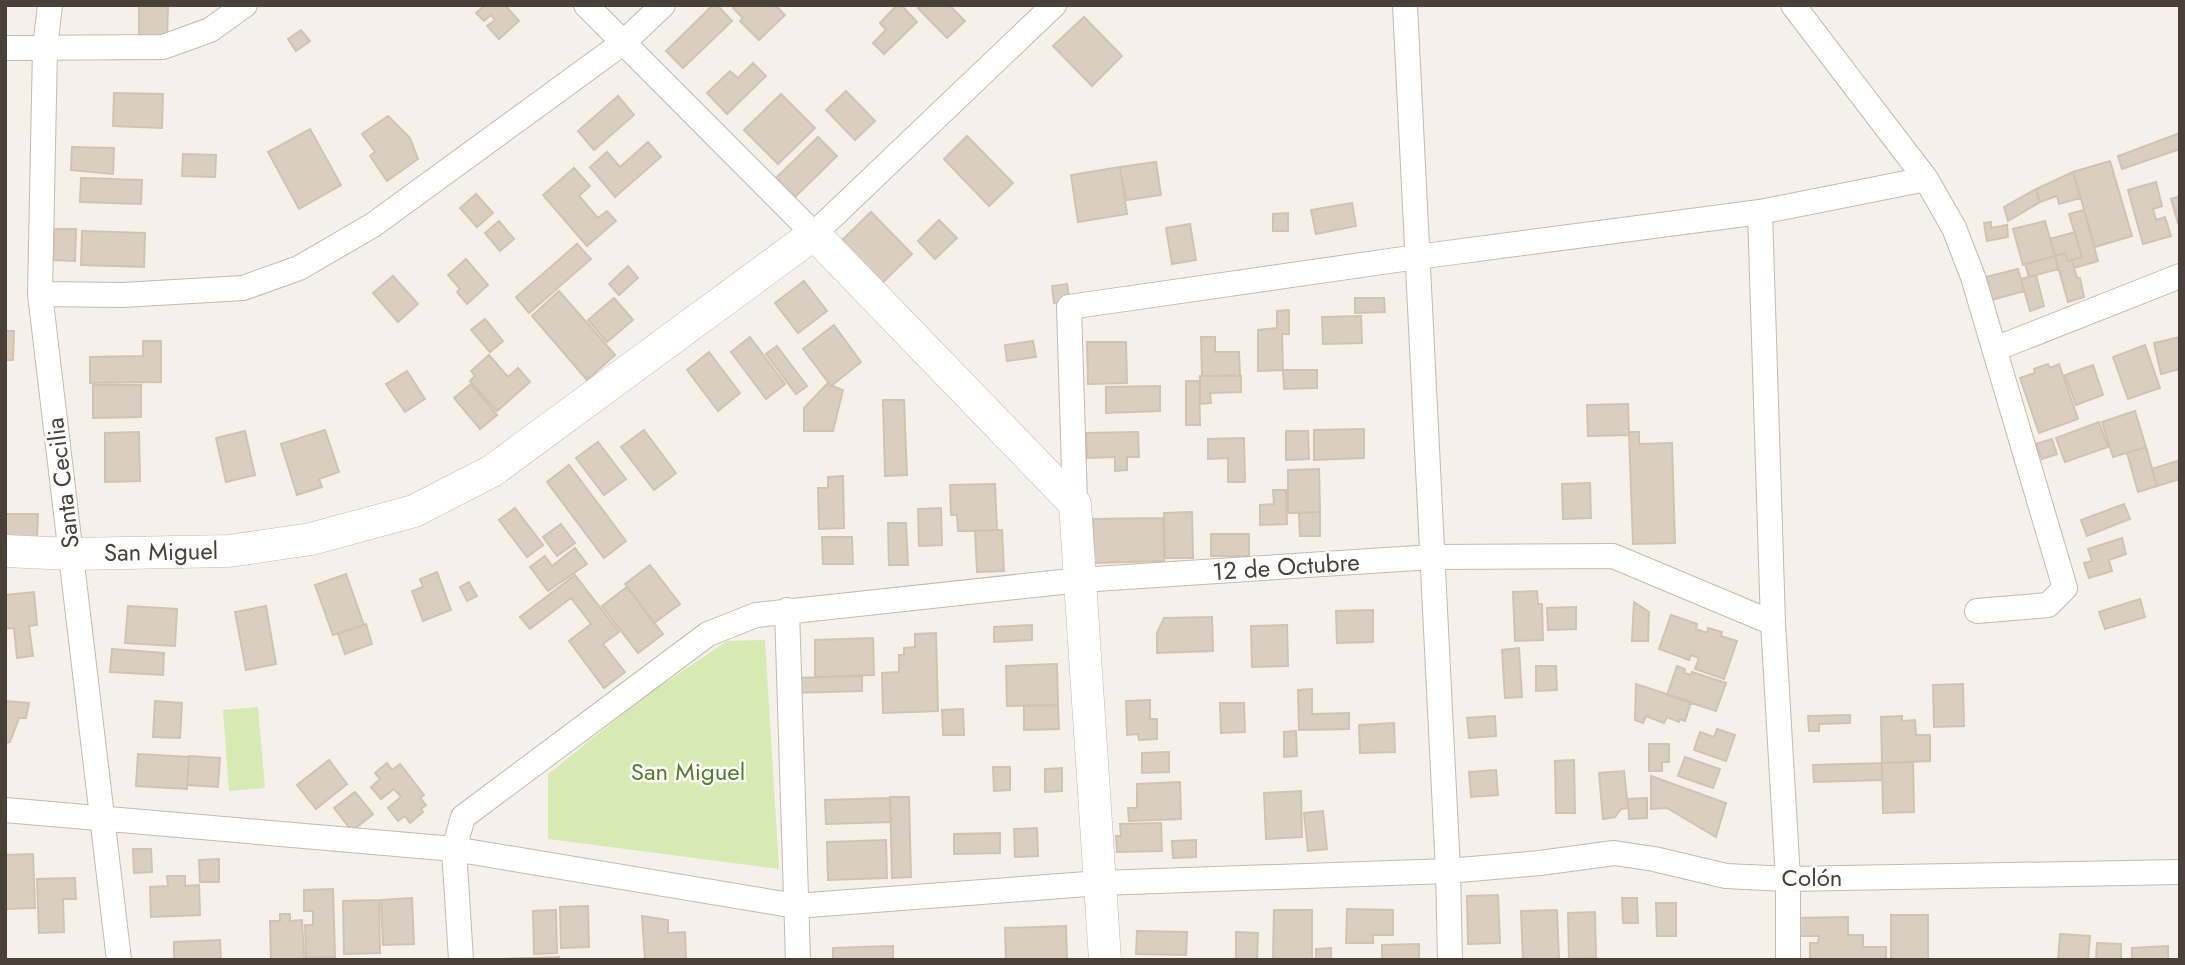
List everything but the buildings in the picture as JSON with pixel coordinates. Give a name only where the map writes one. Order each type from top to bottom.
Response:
[{"type":"street","name":"Santa Cecilia","points":[[50,5],[45,48],[40,294],[119,960]]},
{"type":"street","points":[[5,48],[163,47],[210,30],[245,5]]},
{"type":"street","points":[[586,5],[814,234],[1075,504]]},
{"type":"street","points":[[40,294],[123,295],[243,288],[299,268],[373,225],[624,42],[663,5]]},
{"type":"street","points":[[814,234],[1054,5]]},
{"type":"street","points":[[1405,5],[1448,872],[1450,960]]},
{"type":"street","points":[[1793,5],[1926,179],[1954,228],[1973,277],[1995,349],[2065,588],[2048,605],[1977,611]]},
{"type":"street","points":[[1105,960],[1075,504],[1069,307],[1417,257],[1760,212],[1926,179]]},
{"type":"street","points":[[1760,212],[1773,623],[1788,879],[1788,960]]},
{"type":"street","name":"San Miguel","points":[[5,551],[71,554],[229,551],[311,539],[415,511],[492,471],[814,234]]},
{"type":"street","points":[[1995,349],[2180,276]]},
{"type":"street","name":"12 de Octubre","points":[[454,849],[463,817],[708,634],[756,615],[1080,580],[1432,557],[1613,556],[1773,623]]},
{"type":"street","points":[[787,610],[798,960]]},
{"type":"street","name":"Colón","points":[[5,810],[454,849],[796,906],[1100,883],[1448,872],[1614,853],[1654,859],[1726,876],[1788,879],[2180,872]]},
{"type":"street","points":[[454,849],[461,960]]},
{"type":"green space","name":"San Miguel","points":[[765,640],[779,869],[548,839],[548,774],[644,697],[727,641]]},
{"type":"green space","points":[[258,707],[265,788],[229,791],[223,710]]}]
